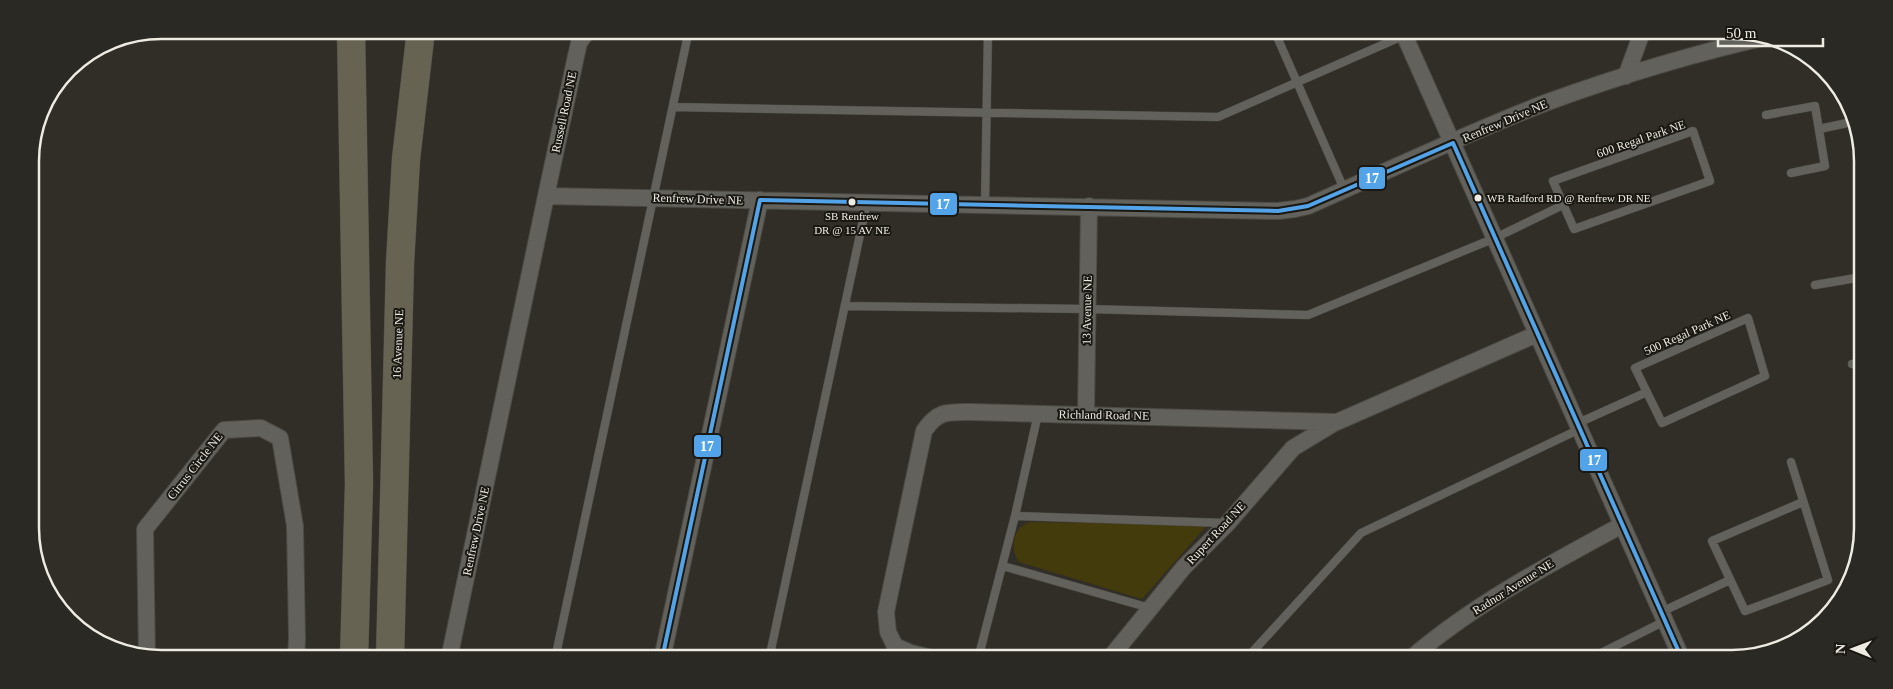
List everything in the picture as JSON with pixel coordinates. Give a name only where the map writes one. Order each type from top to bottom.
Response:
[{"type":"highway","points":[[351,39],[359,484],[354,650]]},
{"type":"highway","name":"16 Avenue NE","points":[[390,650],[400,263],[406,159],[420,39]]},
{"type":"street","name":"Russell Road NE","points":[[546,196],[584,39]]},
{"type":"street","points":[[1407,39],[1678,650]]},
{"type":"street","points":[[1626,76],[1640,39]]},
{"type":"street","name":"Renfrew Drive NE","points":[[451,650],[546,196],[1287,210],[1308,206],[1547,103],[1626,76],[1752,41]]},
{"type":"street","points":[[664,650],[760,200]]},
{"type":"street","name":"13 Avenue NE","points":[[1086,414],[1089,206]]},
{"type":"street","name":"Richland Road NE","points":[[904,650],[895,646],[888,632],[886,612],[924,431],[938,415],[950,412],[1086,414],[1337,422],[1537,334]]},
{"type":"street","name":"Rupert Road NE","points":[[1116,650],[1184,567],[1226,524],[1293,448],[1337,422]]},
{"type":"street","name":"Cirrus Circle NE","points":[[147,649],[145,530],[224,430],[261,428],[280,438],[295,526],[296,650]]},
{"type":"street","name":"Radnor Avenue NE","points":[[1422,650],[1469,614],[1517,582],[1622,525]]},
{"type":"lane","points":[[557,650],[655,197],[687,39]]},
{"type":"lane","points":[[986,205],[988,39]]},
{"type":"lane","points":[[1278,39],[1344,189]]},
{"type":"lane","points":[[673,107],[987,111],[1218,117],[1298,83],[1391,39]]},
{"type":"lane","points":[[1766,115],[1815,106],[1825,166],[1791,173]]},
{"type":"lane","points":[[1819,129],[1848,123]]},
{"type":"lane","name":"600 Regal Park NE","points":[[1693,131],[1710,181],[1574,229],[1563,205],[1553,182],[1693,131]]},
{"type":"lane","points":[[771,650],[867,202]]},
{"type":"lane","points":[[845,306],[1087,309],[1308,315],[1496,238],[1563,205]]},
{"type":"lane","points":[[1815,285],[1854,278]]},
{"type":"lane","name":"500 Regal Park NE","points":[[1748,318],[1765,376],[1662,423],[1647,392],[1635,368],[1748,318]]},
{"type":"lane","points":[[1254,650],[1361,533],[1647,392]]},
{"type":"lane","points":[[980,650],[1003,566],[1038,414]]},
{"type":"lane","points":[[1791,462],[1828,580],[1745,611],[1712,541],[1803,502]]},
{"type":"lane","points":[[1015,516],[1226,524]]},
{"type":"lane","points":[[1003,566],[1150,608]]},
{"type":"lane","points":[[1604,650],[1730,580]]},
{"type":"shaded area","points":[[1031,522],[1207,525],[1142,599],[1019,562],[1014,550],[1014,538],[1020,528]]},
{"type":"transit line","name":"17","points":[[664,650],[760,200],[1278,211],[1308,206],[1453,143],[1678,650]]},
{"type":"place","name":"WB Radford RD @ Renfrew DR NE","points":[[1478,198]]},
{"type":"place","name":"SB Renfrew DR @ 15 AV NE","points":[[852,202]]}]
